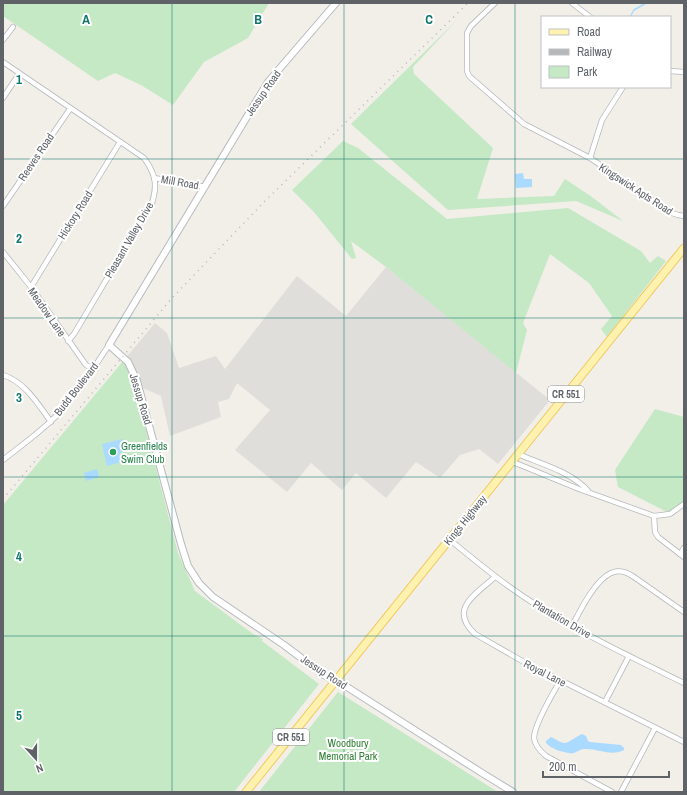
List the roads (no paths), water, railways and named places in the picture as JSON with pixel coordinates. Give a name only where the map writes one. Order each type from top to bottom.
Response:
[{"type":"main road","name":"Kings Highway","points":[[246,792],[684,248]]},
{"type":"street","name":"Jessup Road","points":[[336,3],[268,82],[109,345],[128,362],[137,381],[181,544],[188,566],[199,583],[213,597],[283,644],[324,674],[347,687],[475,770],[513,792]]},
{"type":"street","name":"Kingswick Apts Road","points":[[494,3],[471,26],[467,33],[467,71],[469,76],[524,124],[590,158],[672,213],[684,216]]},
{"type":"street","points":[[572,3],[589,16]]},
{"type":"street","points":[[3,40],[13,27]]},
{"type":"street","name":"Pleasant Valley Drive","points":[[3,62],[144,158],[152,169],[156,188],[152,203],[74,334],[68,341]]},
{"type":"street","points":[[671,71],[684,72]]},
{"type":"street","points":[[3,98],[20,74]]},
{"type":"street","name":"Kingswick Apts Road","points":[[590,158],[602,120],[622,88]]},
{"type":"street","name":"Reeves Road","points":[[3,206],[70,108]]},
{"type":"street","name":"Hickory Road","points":[[30,287],[120,142]]},
{"type":"street","name":"Mill Road","points":[[154,178],[205,187]]},
{"type":"street","name":"Meadow Lane","points":[[3,252],[86,365],[93,369]]},
{"type":"street","name":"Budd Boulevard","points":[[3,460],[51,422],[71,400],[109,345]]},
{"type":"street","points":[[3,375],[25,388],[38,403],[51,422]]},
{"type":"street","points":[[518,454],[573,478],[588,491]]},
{"type":"street","points":[[513,462],[578,489],[588,491],[605,499],[654,516],[670,514],[684,504]]},
{"type":"street","points":[[654,516],[655,532],[658,537],[682,555],[684,548]]},
{"type":"street","name":"Plantation Drive","points":[[450,540],[495,577],[536,605],[572,626],[684,683]]},
{"type":"street","points":[[572,626],[581,608],[599,582],[611,572],[619,571],[628,573],[684,612]]},
{"type":"street","name":"Royal Lane","points":[[495,577],[470,599],[465,607],[463,613],[469,628],[475,634],[511,655],[684,742]]},
{"type":"street","points":[[605,702],[629,656]]},
{"type":"street","points":[[560,680],[539,721],[534,737],[535,744],[539,751],[546,756],[612,792]]},
{"type":"street","points":[[621,792],[655,728]]},
{"type":"water","points":[[523,173],[524,179],[532,179],[532,187],[516,188],[515,174]]},
{"type":"water","name":"Greenfields Swim Club","points":[[123,439],[126,451],[119,453],[121,462],[107,466],[102,444]]},
{"type":"water","points":[[97,469],[99,477],[86,481],[84,473]]},
{"type":"water","points":[[582,734],[586,736],[590,742],[621,745],[624,750],[614,753],[584,749],[571,753],[557,750],[546,743],[546,741],[551,737],[565,743]]},
{"type":"waterway","points":[[631,16],[634,10],[646,3]]},
{"type":"railway","points":[[3,499],[172,298],[265,201],[468,3]]},
{"type":"place","name":"Greenfields Swim Club","points":[[113,452]]},
{"type":"park label","name":"Woodbury Memorial Park","points":[[348,749]]}]
